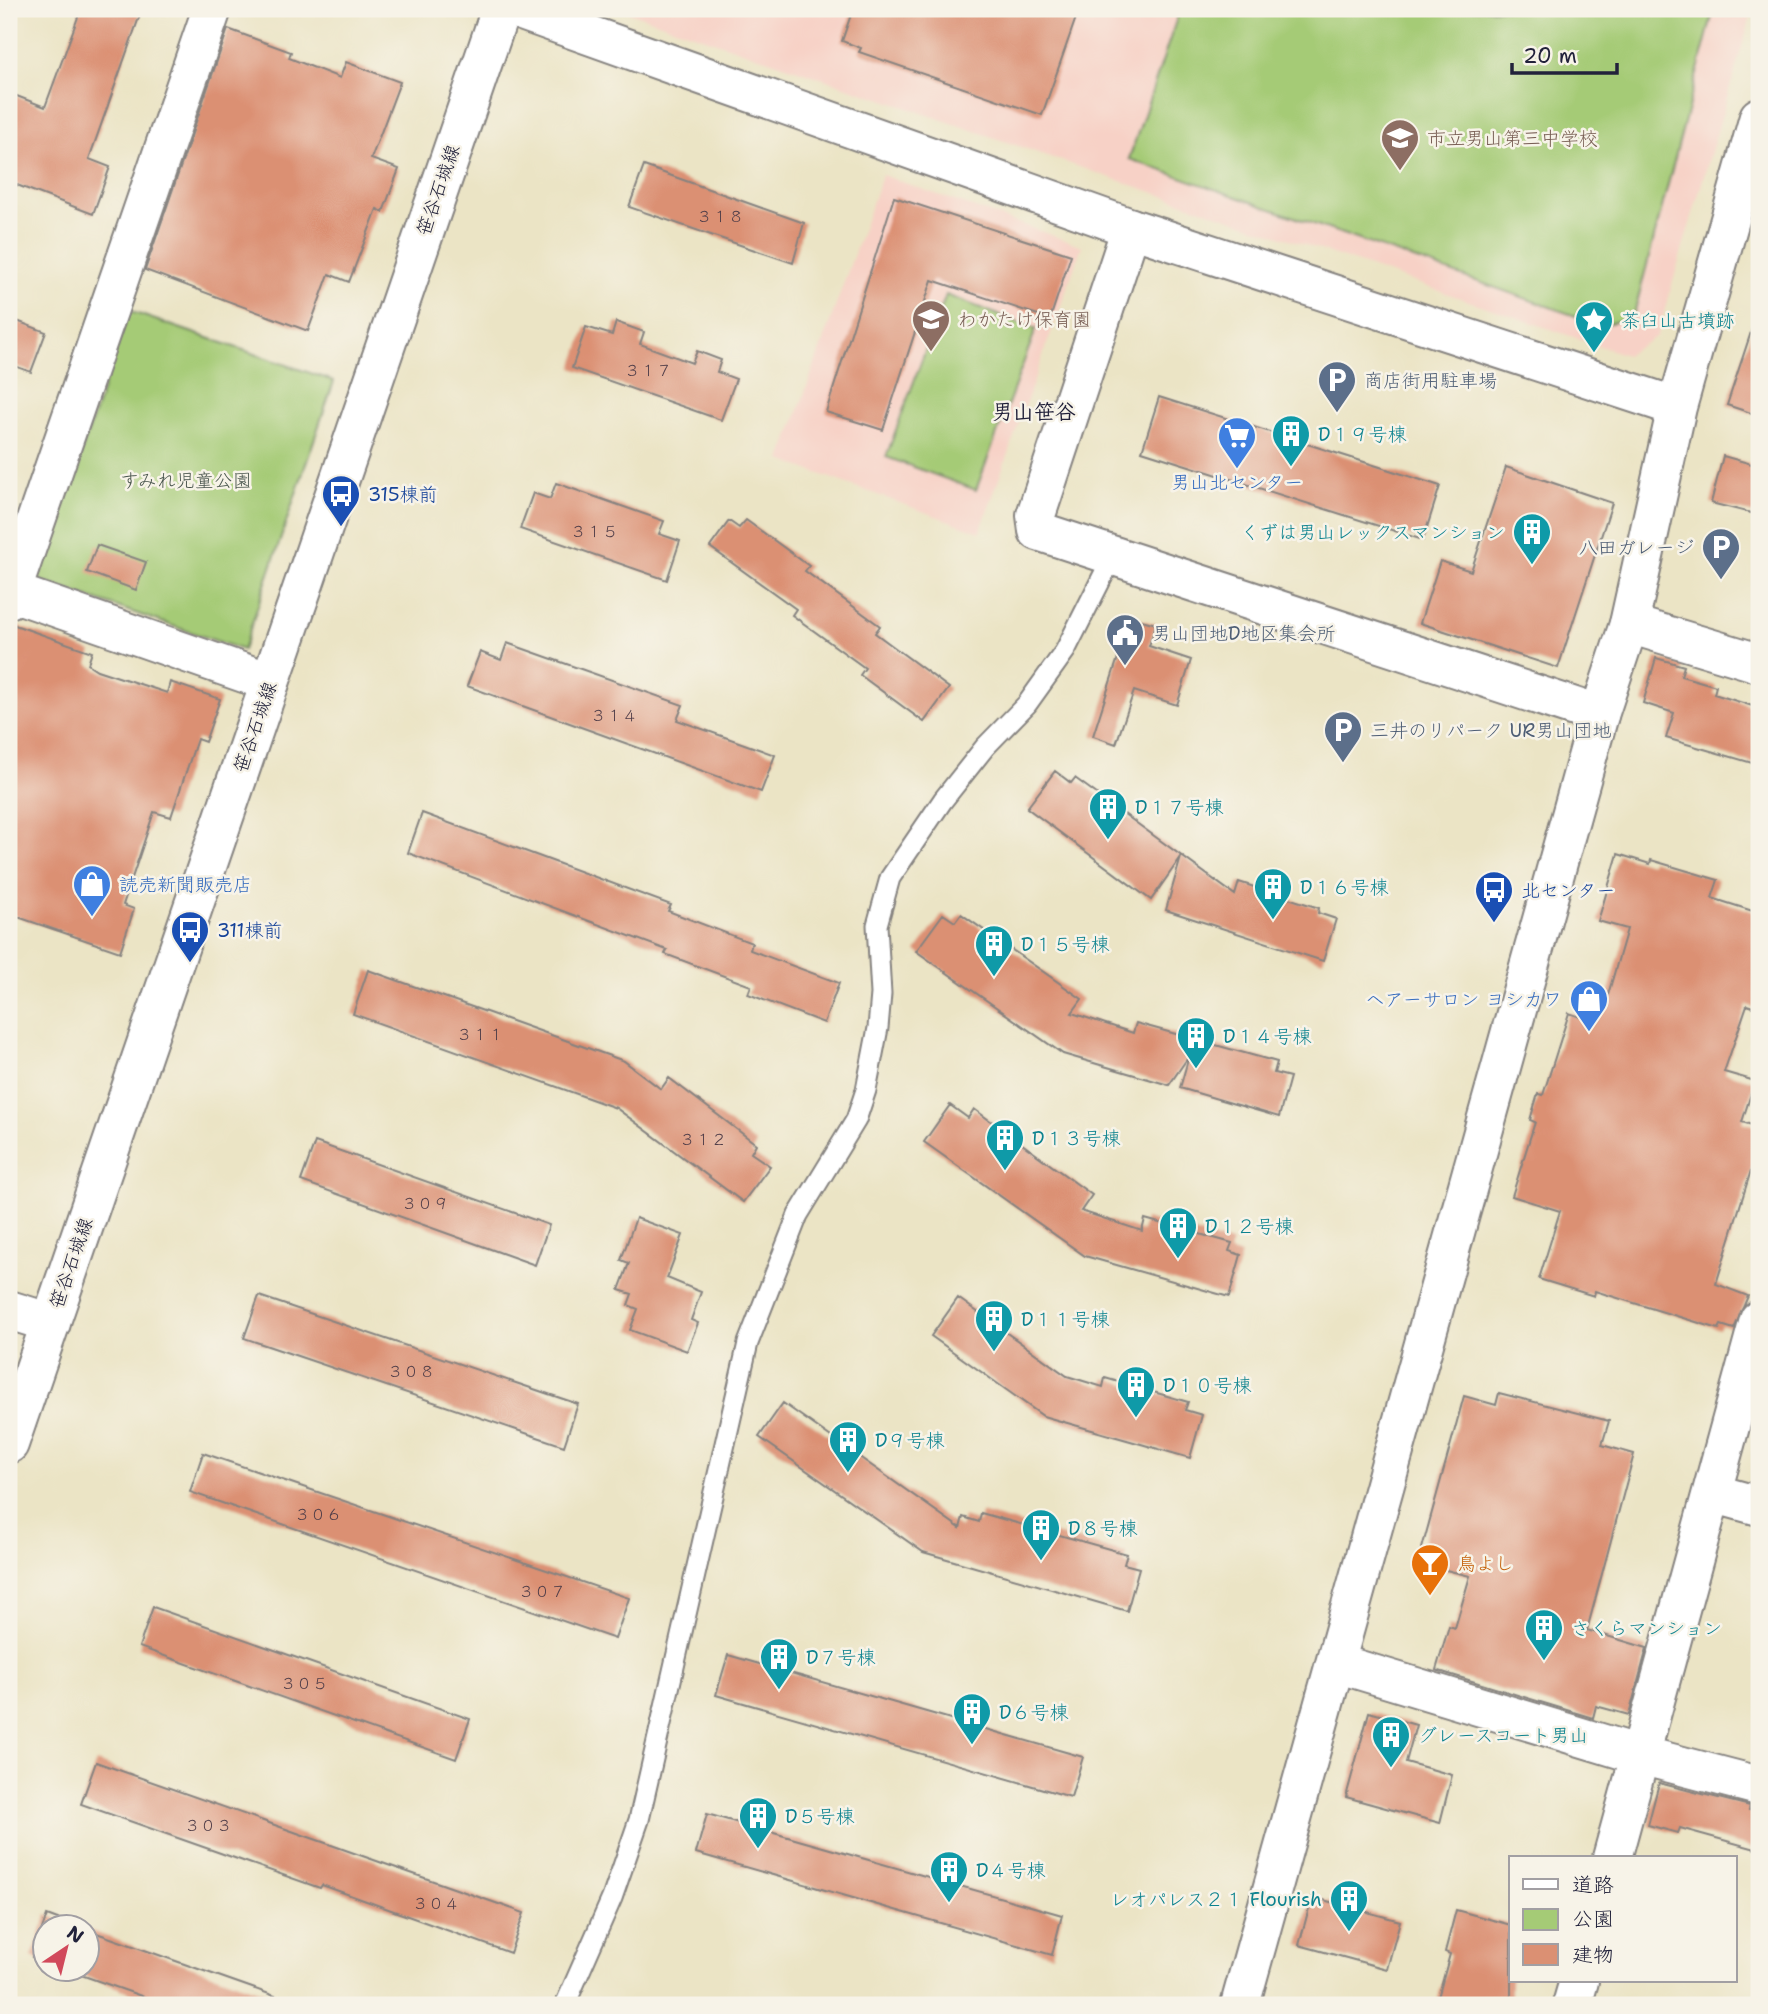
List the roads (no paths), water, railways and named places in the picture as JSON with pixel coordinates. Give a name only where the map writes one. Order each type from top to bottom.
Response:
[{"type":"street","points":[[212,9],[10,594],[270,682]]},
{"type":"street","name":"笹谷石城線","points":[[9,1444],[501,9]]},
{"type":"street","points":[[516,9],[1131,228],[1677,407]]},
{"type":"street","points":[[1240,2005],[1599,715],[1629,625],[1677,407],[1759,117]]},
{"type":"street","points":[[1131,228],[1036,515],[1038,531],[1599,715]]},
{"type":"street","points":[[1629,625],[1759,663]]},
{"type":"street","points":[[9,1310],[51,1323]]},
{"type":"street","points":[[1613,1856],[1759,1320]]},
{"type":"street","points":[[1712,1493],[1759,1506]]},
{"type":"street","points":[[1336,1663],[1640,1755],[1759,1786]]},
{"type":"street","points":[[1572,2005],[1579,1982]]},
{"type":"lane","points":[[565,2005],[612,1898],[639,1820],[748,1343],[798,1214],[856,1120],[866,1090],[880,1005],[877,925],[890,878],[943,800],[985,747],[1027,704],[1065,651],[1113,556]]},
{"type":"place","name":"市立男山第三中学校","points":[[1400,172]]},
{"type":"place","name":"わかたけ保育園","points":[[931,353]]},
{"type":"place","name":"茶臼山古墳跡","points":[[1594,354]]},
{"type":"place","name":"商店街用駐車場","points":[[1337,414]]},
{"type":"place","name":"D１９号棟","points":[[1291,468]]},
{"type":"place","name":"男山北センター","points":[[1237,470]]},
{"type":"place","name":"315棟前","points":[[341,528]]},
{"type":"place","name":"くずは男山レックスマンション","points":[[1532,566]]},
{"type":"place","name":"八田ガレージ","points":[[1721,581]]},
{"type":"place","name":"男山団地D地区集会所","points":[[1125,667]]},
{"type":"place","name":"三井のリパーク UR男山団地","points":[[1343,764]]},
{"type":"place","name":"D１７号棟","points":[[1108,841]]},
{"type":"place","name":"読売新聞販売店","points":[[92,918]]},
{"type":"place","name":"D１６号棟","points":[[1273,921]]},
{"type":"place","name":"北センター","points":[[1494,924]]},
{"type":"place","name":"311棟前","points":[[190,964]]},
{"type":"place","name":"D１５号棟","points":[[994,978]]},
{"type":"place","name":"ヘアーサロン ヨシカワ","points":[[1589,1033]]},
{"type":"place","name":"D１４号棟","points":[[1196,1070]]},
{"type":"place","name":"D１３号棟","points":[[1005,1172]]},
{"type":"place","name":"D１２号棟","points":[[1178,1260]]},
{"type":"place","name":"D１１号棟","points":[[994,1353]]},
{"type":"place","name":"D１０号棟","points":[[1136,1419]]},
{"type":"place","name":"D９号棟","points":[[848,1474]]},
{"type":"place","name":"D８号棟","points":[[1041,1562]]},
{"type":"place","name":"鳥よし","points":[[1430,1597]]},
{"type":"place","name":"さくらマンション","points":[[1544,1662]]},
{"type":"place","name":"D７号棟","points":[[779,1691]]},
{"type":"place","name":"D６号棟","points":[[972,1746]]},
{"type":"place","name":"グレースコート男山","points":[[1391,1769]]},
{"type":"place","name":"D５号棟","points":[[758,1850]]},
{"type":"place","name":"D４号棟","points":[[949,1904]]},
{"type":"place","name":"レオパレス２１ Flourish","points":[[1349,1933]]},
{"type":"district","name":"男山笹谷","points":[[1034,412]]},
{"type":"park label","name":"すみれ児童公園","points":[[186,480]]}]
